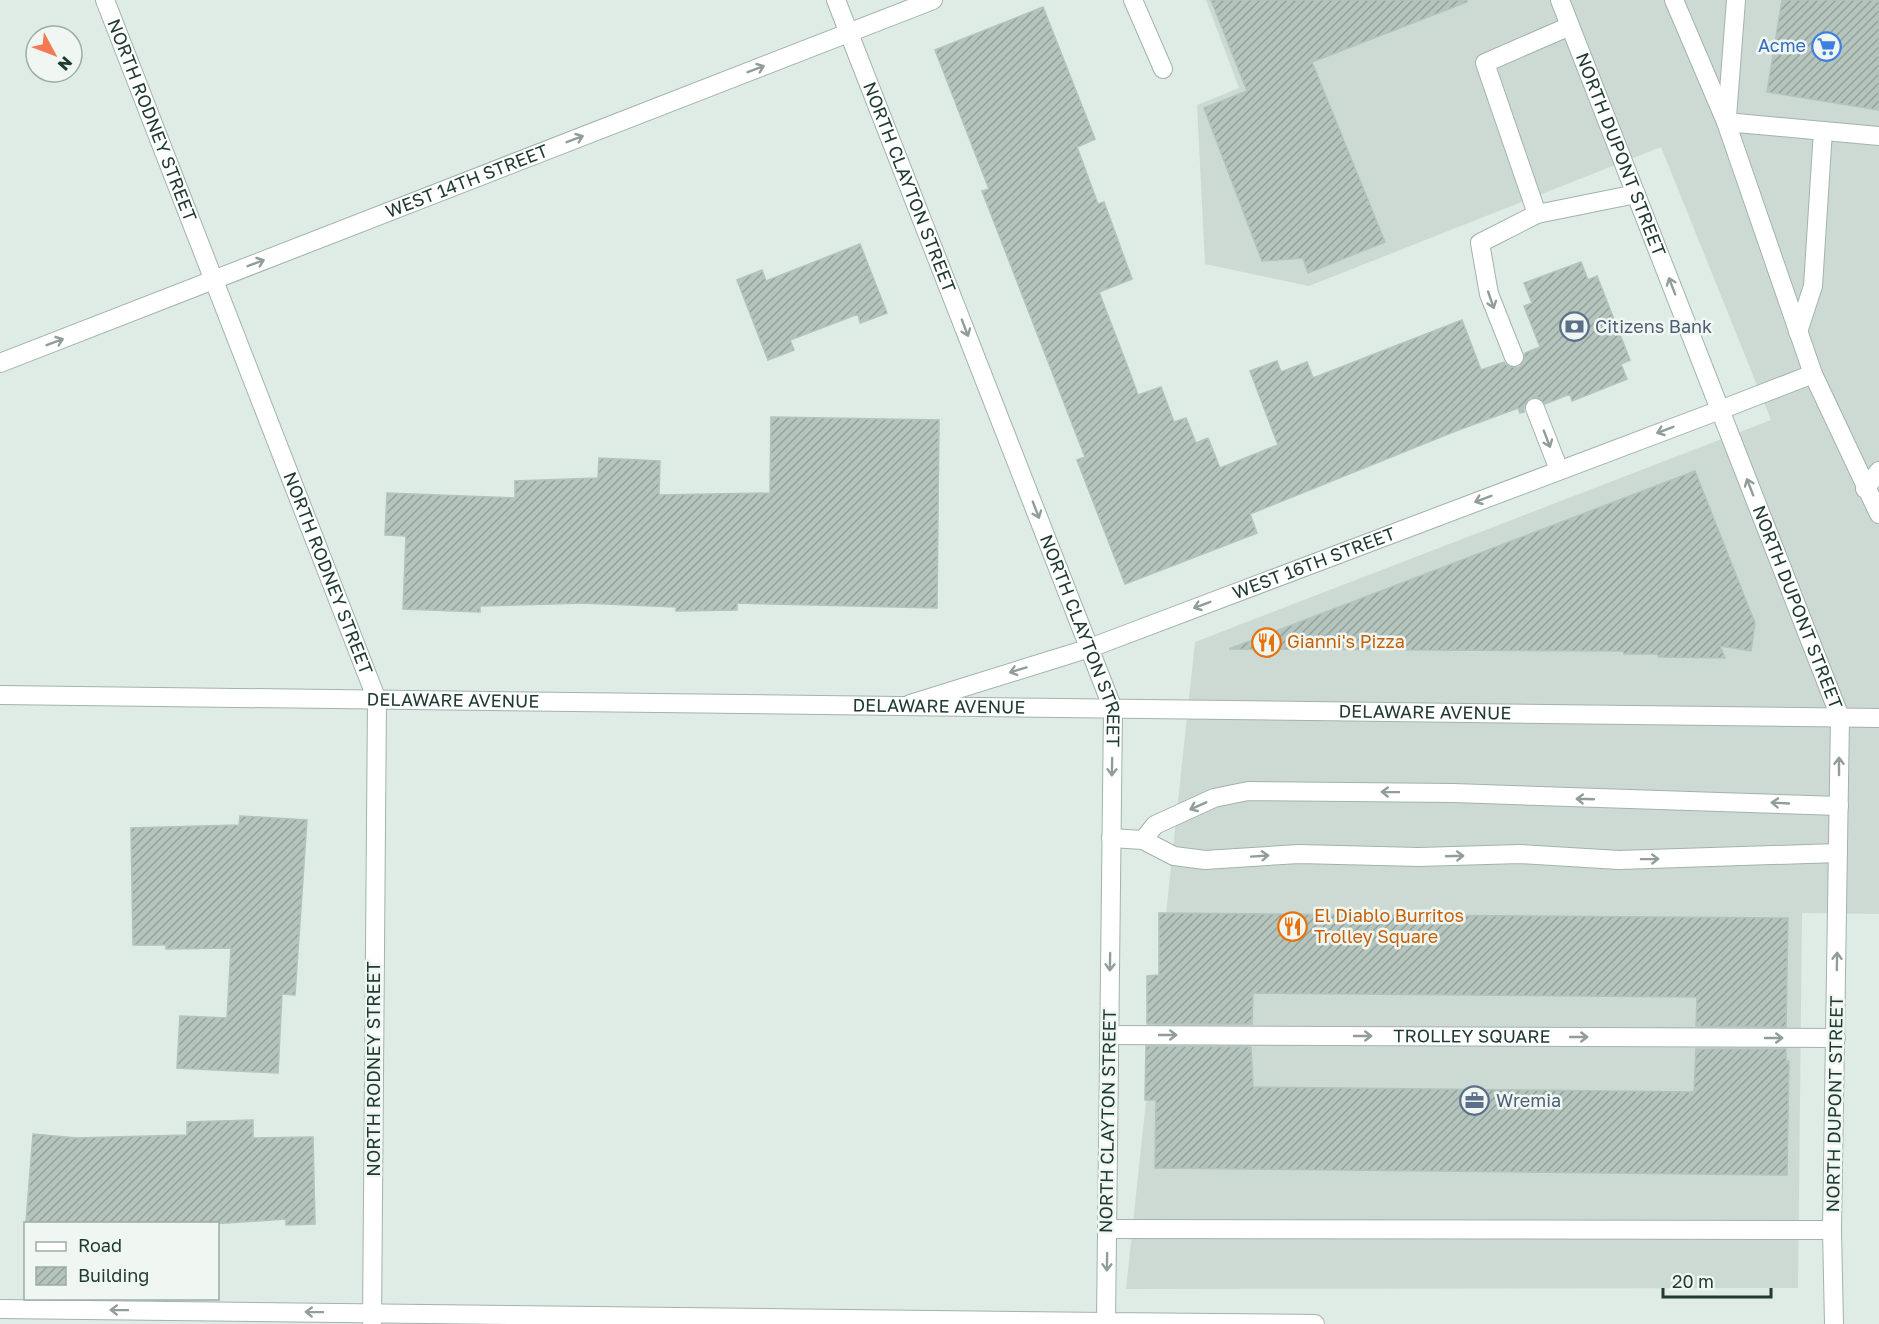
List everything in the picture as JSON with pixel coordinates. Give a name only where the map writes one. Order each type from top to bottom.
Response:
[{"type":"street","name":"NORTH RODNEY STREET","points":[[105,0],[376,700],[372,1319]]},
{"type":"street","name":"NORTH CLAYTON STREET","points":[[836,0],[1113,709],[1106,1322]]},
{"type":"street","name":"WEST 14TH STREET","points":[[0,363],[933,0]]},
{"type":"street","points":[[1133,0],[1163,69]]},
{"type":"street","name":"NORTH DUPONT STREET","points":[[1560,0],[1840,717],[1832,1230],[1834,1324]]},
{"type":"street","points":[[1674,0],[1726,122],[1813,374],[1865,489],[1879,514]]},
{"type":"street","points":[[1726,122],[1736,0]]},
{"type":"street","points":[[1537,214],[1485,63],[1570,26]]},
{"type":"street","points":[[1726,122],[1879,136]]},
{"type":"street","points":[[1798,332],[1813,285],[1823,131]]},
{"type":"street","points":[[1514,357],[1489,294],[1480,243],[1537,214],[1636,194]]},
{"type":"street","name":"WEST 16TH STREET","points":[[904,706],[1090,648],[1813,374]]},
{"type":"street","points":[[1535,408],[1559,470]]},
{"type":"street","points":[[1865,489],[1879,471]]},
{"type":"street","name":"DELAWARE AVENUE","points":[[0,695],[1879,718]]},
{"type":"street","points":[[1143,840],[1155,825],[1214,798],[1248,791],[1442,793],[1839,806]]},
{"type":"street","points":[[1111,838],[1143,840],[1174,856],[1205,860],[1299,854],[1419,857],[1520,854],[1619,860],[1838,854]]},
{"type":"street","name":"TROLLEY SQUARE","points":[[1109,1035],[1836,1038]]},
{"type":"street","points":[[1107,1229],[1832,1230]]},
{"type":"street","points":[[0,1309],[372,1319],[1315,1324]]},
{"type":"shaded area","points":[[1206,0],[1879,0],[1879,914],[1802,913],[1798,1288],[1126,1289],[1195,642],[1771,420],[1661,147],[1309,286],[1205,264],[1197,105],[1239,88]]},
{"type":"building","points":[[1211,0],[1467,0],[1467,2],[1312,62],[1385,242],[1308,273],[1303,258],[1262,261],[1204,108],[1247,91]]},
{"type":"building","name":"Acme","points":[[1782,0],[1879,0],[1879,110],[1767,92]]},
{"type":"building","points":[[1043,7],[1095,139],[1077,147],[1098,204],[1104,202],[1132,279],[1099,292],[1138,395],[1161,387],[1174,422],[1186,418],[1196,443],[1208,438],[1220,468],[1278,445],[1250,371],[1277,361],[1281,372],[1307,362],[1313,378],[1462,320],[1481,370],[1504,362],[1508,366],[1518,368],[1523,363],[1525,353],[1540,347],[1524,306],[1532,303],[1524,283],[1581,262],[1588,280],[1597,276],[1630,360],[1621,364],[1627,379],[1572,401],[1570,394],[1545,404],[1537,397],[1530,398],[1524,406],[1524,412],[1520,413],[1518,408],[1453,432],[1250,514],[1257,533],[1125,584],[1077,460],[1085,457],[982,191],[989,189],[935,50]]},
{"type":"building","points":[[860,244],[887,313],[860,323],[858,314],[790,340],[794,350],[768,360],[737,280],[762,270],[766,281]]},
{"type":"building","points":[[771,417],[939,420],[937,608],[737,603],[737,610],[676,611],[676,607],[584,603],[480,606],[480,612],[403,609],[406,536],[385,535],[387,493],[515,498],[515,481],[598,478],[599,458],[660,461],[659,495],[770,493]]},
{"type":"building","points":[[1695,471],[1755,623],[1751,651],[1720,646],[1725,658],[1659,657],[1657,654],[1624,654],[1623,651],[1229,649]]},
{"type":"building","points":[[240,816],[307,820],[295,995],[282,994],[278,1073],[177,1068],[180,1016],[227,1018],[231,948],[166,949],[166,945],[133,945],[131,828],[239,825]]},
{"type":"building","points":[[1159,913],[1788,918],[1786,1027],[1696,1026],[1697,997],[1253,993],[1252,1024],[1147,1024],[1147,976],[1159,975]]},
{"type":"building","points":[[1146,1046],[1251,1047],[1253,1087],[1694,1092],[1696,1049],[1786,1049],[1786,1061],[1789,1061],[1787,1175],[1155,1168],[1156,1100],[1145,1100]]},
{"type":"building","points":[[253,1120],[253,1138],[313,1137],[315,1224],[286,1225],[286,1219],[219,1223],[26,1222],[33,1134],[77,1138],[187,1135],[187,1122]]},
{"type":"place","name":"Acme","points":[[1827,46]]},
{"type":"place","name":"Citizens Bank","points":[[1574,327]]},
{"type":"place","name":"Gianni's Pizza","points":[[1266,642]]},
{"type":"place","name":"El Diablo Burritos Trolley Square","points":[[1293,926]]},
{"type":"place","name":"Wremia","points":[[1475,1101]]}]
